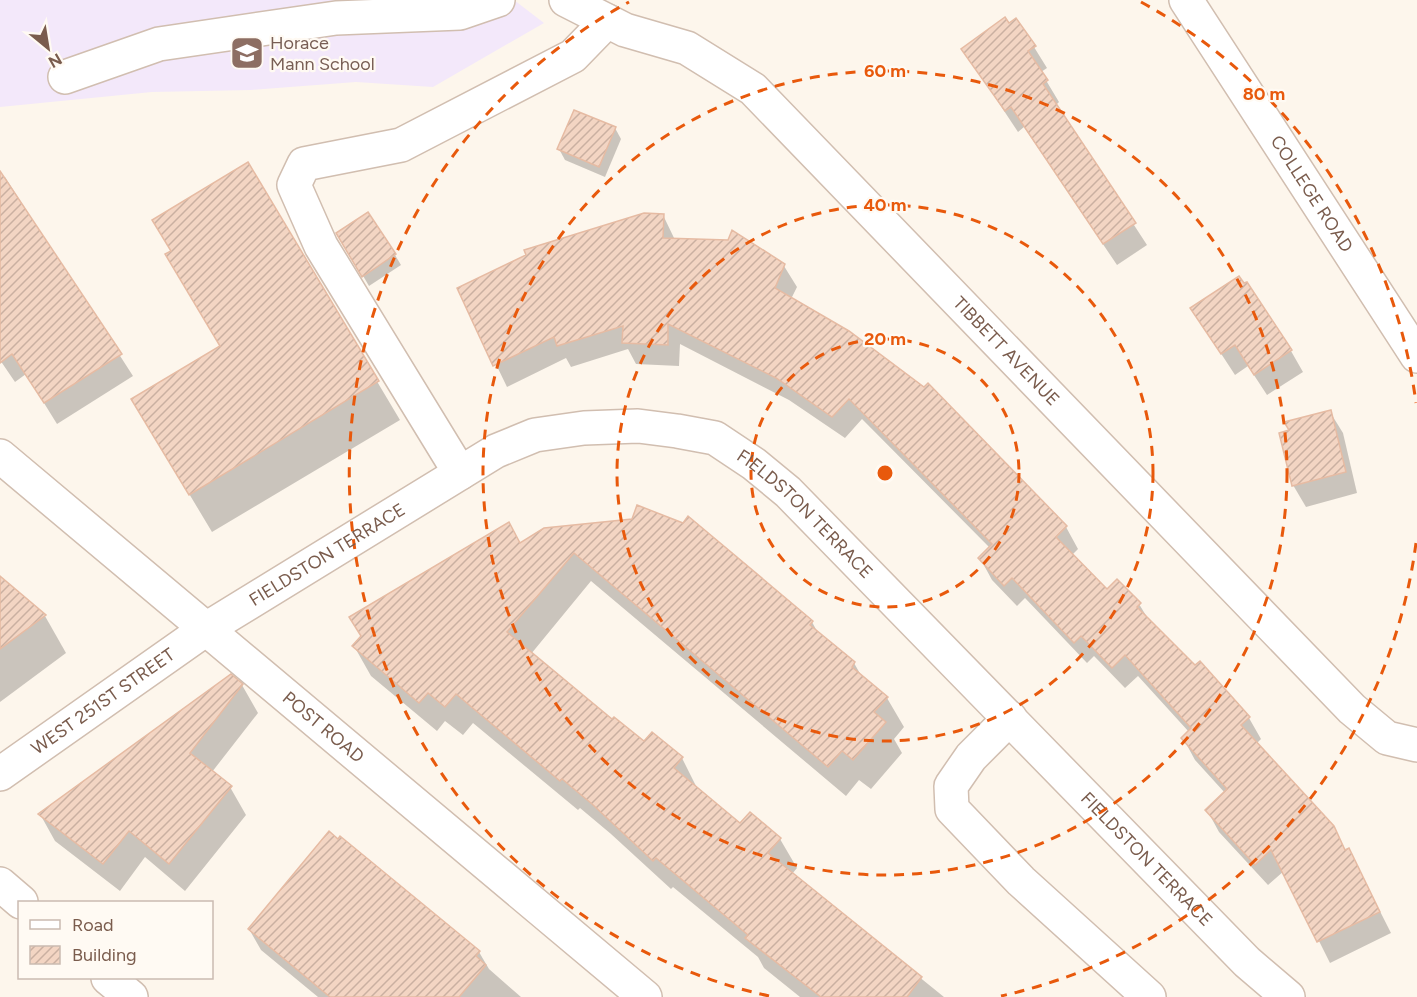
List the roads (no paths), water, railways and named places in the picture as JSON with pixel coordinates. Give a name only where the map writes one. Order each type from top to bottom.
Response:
[{"type":"street","points":[[64,77],[159,44],[336,18],[460,14],[498,0]]},
{"type":"street","name":"TIBBETT AVENUE","points":[[566,0],[625,30],[687,48],[753,89],[1352,709],[1387,738],[1417,745]]},
{"type":"street","name":"COLLEGE ROAD","points":[[1186,0],[1417,356]]},
{"type":"street","points":[[460,473],[321,246],[294,185],[304,164],[401,145],[480,106],[573,56],[607,21]]},
{"type":"street","name":"FIELDSTON TERRACE","points":[[206,629],[460,473],[496,452],[536,435],[585,428],[638,426],[715,438],[754,464],[788,492],[1247,962],[1288,997]]},
{"type":"street","name":"POST ROAD","points":[[0,456],[645,997]]},
{"type":"street","name":"WEST 251ST STREET","points":[[0,774],[206,629]]},
{"type":"street","points":[[1010,718],[971,757],[951,786],[952,809],[1021,881],[1149,997]]},
{"type":"street","points":[[0,884],[19,901]]},
{"type":"street","points":[[109,979],[130,997]]},
{"type":"place","name":"Horace Mann School","points":[[247,53]]}]
